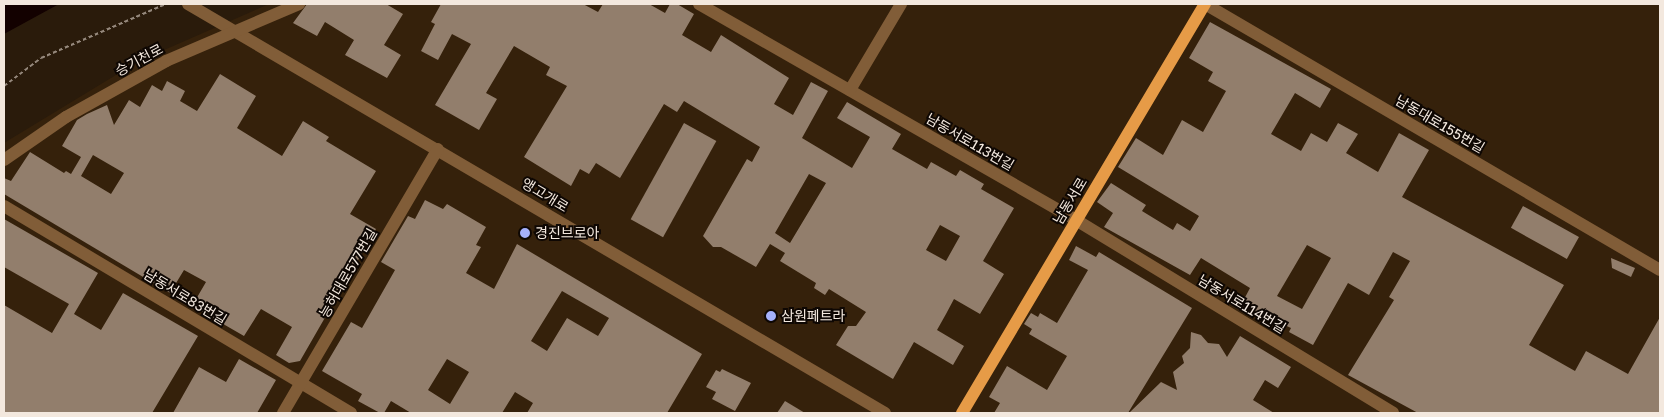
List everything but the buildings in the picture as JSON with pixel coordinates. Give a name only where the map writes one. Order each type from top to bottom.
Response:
[{"type":"main road","name":"남동서로","points":[[962,413],[1205,4]]},
{"type":"street","name":"승기천로","points":[[4,160],[66,117],[166,61],[238,32],[299,4]]},
{"type":"street","name":"남동서로113번길","points":[[699,4],[1076,220]]},
{"type":"street","points":[[850,90],[901,4]]},
{"type":"street","name":"남동대로155번길","points":[[1205,4],[1660,270]]},
{"type":"street","name":"앵고개로","points":[[194,7],[885,413]]},
{"type":"street","name":"능허대로577번길","points":[[283,413],[438,149]]},
{"type":"street","name":"남동서로83번길","points":[[4,206],[351,413]]},
{"type":"street","name":"남동서로114번길","points":[[1076,220],[1393,413]]},
{"type":"path","points":[[4,86],[41,58],[166,4]]},
{"type":"shaded area","points":[[4,4],[59,4],[4,34]]},
{"type":"shaded area","points":[[269,4],[1660,4],[1660,413],[4,413],[4,143],[139,61]]},
{"type":"place","name":"경진브로아","points":[[525,233]]},
{"type":"place","name":"삼원페트라","points":[[771,316]]}]
